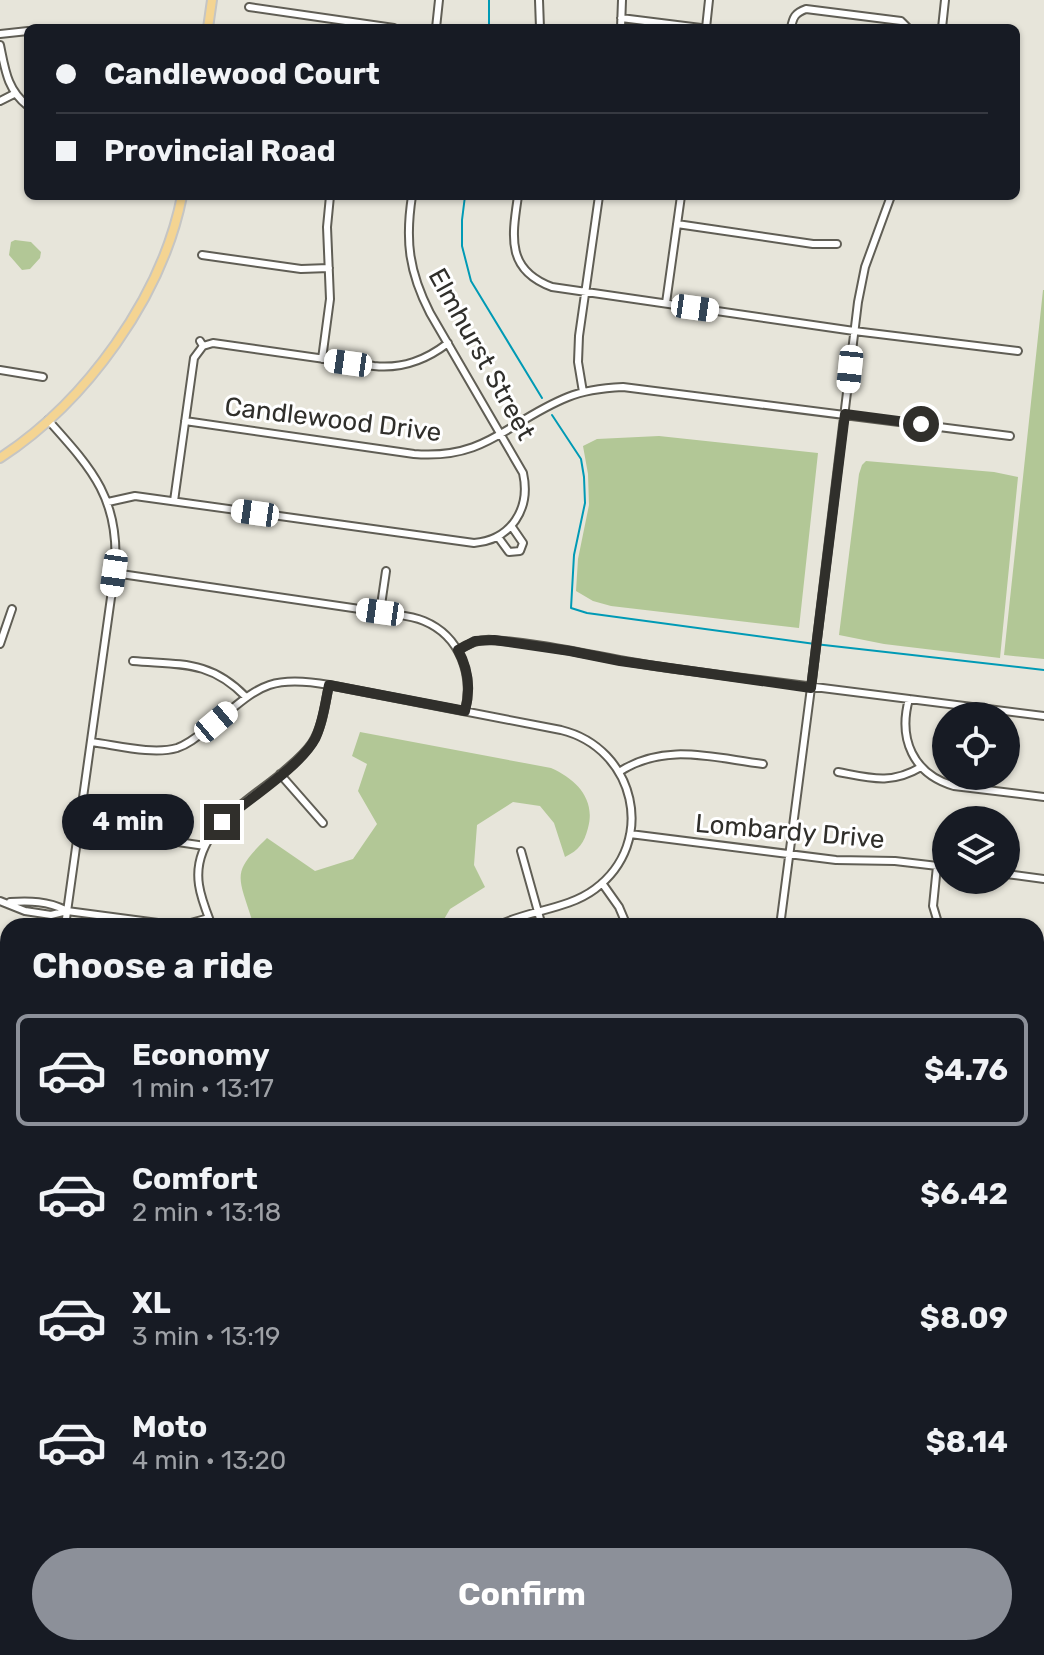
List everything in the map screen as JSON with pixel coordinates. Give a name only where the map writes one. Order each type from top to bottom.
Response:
[{"type":"main road","points":[[209,24],[212,0]]},
{"type":"main road","points":[[0,458],[48,420],[107,357],[142,302],[165,251],[181,200]]},
{"type":"street","points":[[436,24],[439,0]]},
{"type":"street","points":[[539,0],[540,24]]},
{"type":"street","points":[[621,24],[622,0]]},
{"type":"street","points":[[704,24],[709,0]]},
{"type":"street","points":[[942,24],[945,0]]},
{"type":"street","points":[[249,7],[348,24]]},
{"type":"street","points":[[791,24],[792,18],[806,9],[901,21],[904,24]]},
{"type":"street","points":[[621,18],[670,24]]},
{"type":"street","points":[[0,34],[24,31]]},
{"type":"street","points":[[0,45],[6,76],[14,94],[24,103]]},
{"type":"street","points":[[0,101],[14,94]]},
{"type":"street","points":[[322,359],[330,299],[327,227],[330,200]]},
{"type":"street","name":"Elmhurst Street","points":[[412,200],[408,228],[411,265],[424,300],[521,468],[525,481],[524,501],[512,527],[523,543],[520,551],[509,552],[498,537]]},
{"type":"street","points":[[518,200],[513,242],[517,259],[543,284],[558,289],[1018,351]]},
{"type":"street","points":[[583,392],[578,352],[598,200]]},
{"type":"street","points":[[666,303],[680,200]]},
{"type":"street","points":[[781,918],[854,331],[865,267],[890,200]]},
{"type":"street","points":[[677,224],[813,244],[837,244]]},
{"type":"street","points":[[202,255],[301,269],[329,268]]},
{"type":"street","points":[[174,501],[194,358],[201,343],[394,367],[423,359],[448,343]]},
{"type":"street","points":[[0,370],[43,377]]},
{"type":"street","name":"Candlewood Drive","points":[[185,421],[427,455],[466,450],[484,444],[558,402],[583,392],[635,388],[1010,436]]},
{"type":"street","points":[[48,420],[83,459],[103,490],[116,542],[66,918]]},
{"type":"street","points":[[108,502],[135,496],[460,542],[480,543],[498,537],[512,527]]},
{"type":"street","points":[[380,612],[386,571]]},
{"type":"street","points":[[114,573],[380,612],[427,623],[445,635],[458,650],[465,665],[468,679],[465,711]]},
{"type":"street","points":[[0,644],[12,609]]},
{"type":"street","points":[[458,650],[475,641],[494,640],[811,688],[1044,716]]},
{"type":"street","points":[[133,661],[211,671],[228,680],[246,697]]},
{"type":"street","points":[[91,742],[156,751],[176,748],[191,742],[246,697],[265,686],[286,681],[329,685],[575,734],[601,749],[619,772],[630,801],[630,834],[619,862],[602,883],[579,898],[519,918]]},
{"type":"street","points":[[209,918],[198,879],[205,846],[222,822],[303,755],[321,724],[329,685]]},
{"type":"street","points":[[909,699],[905,718],[906,736],[921,767],[936,779],[954,786],[1044,797]]},
{"type":"street","points":[[619,772],[641,759],[665,754],[763,764]]},
{"type":"street","points":[[838,772],[884,779],[921,767]]},
{"type":"street","points":[[280,774],[323,823]]},
{"type":"street","points":[[110,832],[205,846]]},
{"type":"street","name":"Lombardy Drive","points":[[630,834],[836,860],[932,865]]},
{"type":"street","points":[[521,851],[540,918]]},
{"type":"street","points":[[1020,876],[1044,879]]},
{"type":"street","points":[[602,883],[624,918]]},
{"type":"street","points":[[934,894],[937,918]]},
{"type":"street","points":[[3,902],[53,904],[67,911],[120,918]]},
{"type":"green space","points":[[11,242],[31,242],[41,252],[40,258],[30,269],[22,270],[9,255]]},
{"type":"green space","points":[[1044,290],[1044,659],[1004,655]]},
{"type":"green space","points":[[659,436],[818,453],[799,628],[611,606],[593,601],[576,591],[578,559],[589,505],[583,446],[597,439]]},
{"type":"green space","points":[[866,461],[994,472],[1018,477],[1000,658],[884,644],[839,635],[859,474]]},
{"type":"green space","points":[[360,732],[551,768],[576,784],[586,799],[590,818],[585,838],[577,849],[565,857],[554,823],[540,806],[513,802],[477,825],[474,865],[485,887],[450,909],[445,918],[251,918],[241,875],[248,859],[267,838],[315,871],[353,859],[377,824],[358,791],[367,764],[352,756]]},
{"type":"waterway","points":[[489,0],[489,24]]},
{"type":"waterway","points":[[464,200],[462,246],[471,281],[542,398]]},
{"type":"waterway","points":[[552,415],[581,459],[584,477],[585,503],[574,555],[571,608],[587,613],[815,644],[1044,670]]},
{"type":"route","points":[[222,822],[303,755],[321,724],[329,685],[465,711],[468,679],[458,650],[475,641],[494,640],[811,688],[845,414],[921,424]]}]
